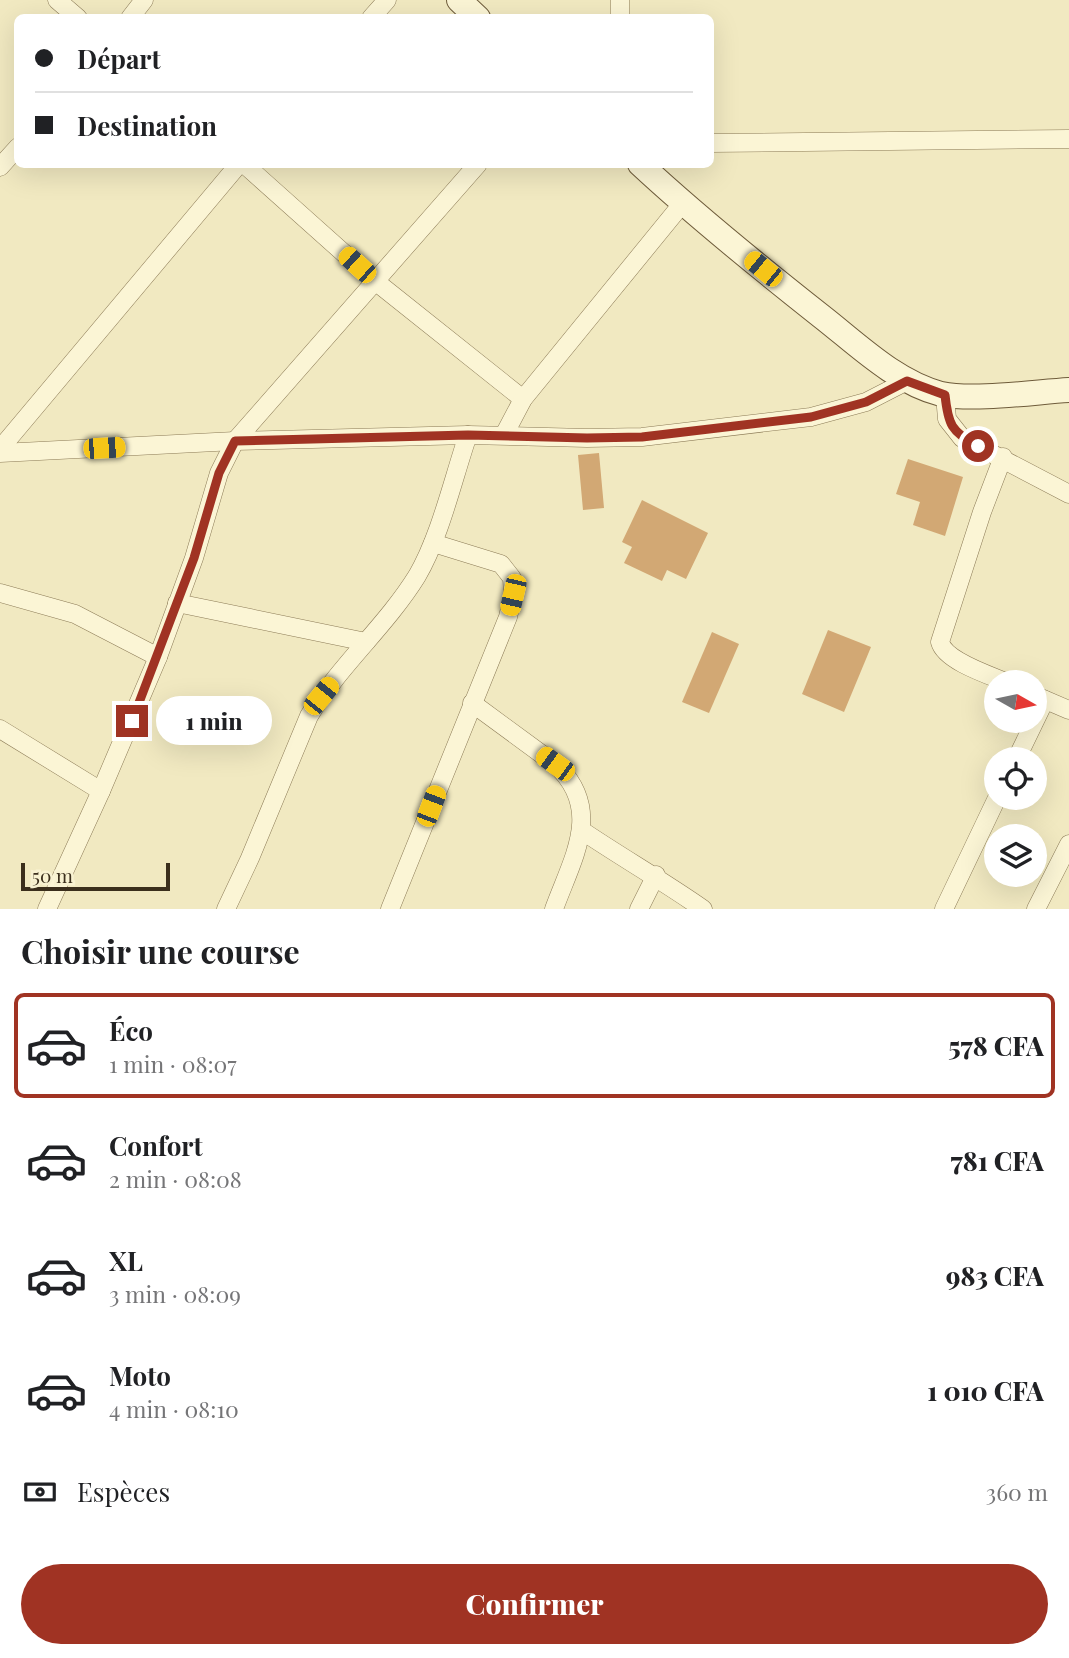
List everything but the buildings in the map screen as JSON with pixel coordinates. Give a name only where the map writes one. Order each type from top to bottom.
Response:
[{"type":"street","points":[[57,0],[73,14]]},
{"type":"street","points":[[133,14],[144,0]]},
{"type":"street","points":[[375,14],[387,0]]},
{"type":"street","points":[[459,0],[474,14]]},
{"type":"street","points":[[714,142],[1069,139]]},
{"type":"street","points":[[0,167],[14,152]]},
{"type":"street","points":[[0,451],[236,168]]},
{"type":"street","points":[[248,168],[375,281],[523,399]]},
{"type":"street","points":[[47,909],[158,657],[219,473],[235,441],[474,168]]},
{"type":"street","points":[[644,168],[682,204],[907,381],[945,395],[1069,390]]},
{"type":"street","points":[[504,435],[523,399],[682,204]]},
{"type":"street","points":[[0,451],[468,435],[642,437],[811,417],[866,402],[907,381]]},
{"type":"street","points":[[945,395],[947,419],[962,438],[1003,457],[1069,494]]},
{"type":"street","points":[[226,909],[309,716],[321,696],[419,574],[433,543],[468,435]]},
{"type":"street","points":[[984,673],[959,662],[945,652],[940,642],[982,512],[1003,457]]},
{"type":"street","points":[[390,909],[508,617],[513,595],[512,578],[501,564],[433,543]]},
{"type":"street","points":[[0,593],[75,614],[158,657]]},
{"type":"street","points":[[177,603],[366,642]]},
{"type":"street","points":[[1047,700],[1069,710]]},
{"type":"street","points":[[472,703],[567,775],[580,798],[581,830],[554,909]]},
{"type":"street","points":[[0,729],[101,791]]},
{"type":"street","points":[[944,909],[991,810]]},
{"type":"street","points":[[581,830],[704,909]]},
{"type":"street","points":[[1036,909],[1069,844]]},
{"type":"street","points":[[639,909],[656,876]]},
{"type":"route","points":[[132,721],[194,558],[219,473],[235,441],[468,435],[642,437],[811,417],[866,402],[907,381],[945,395],[947,419],[962,438],[978,446]]}]
